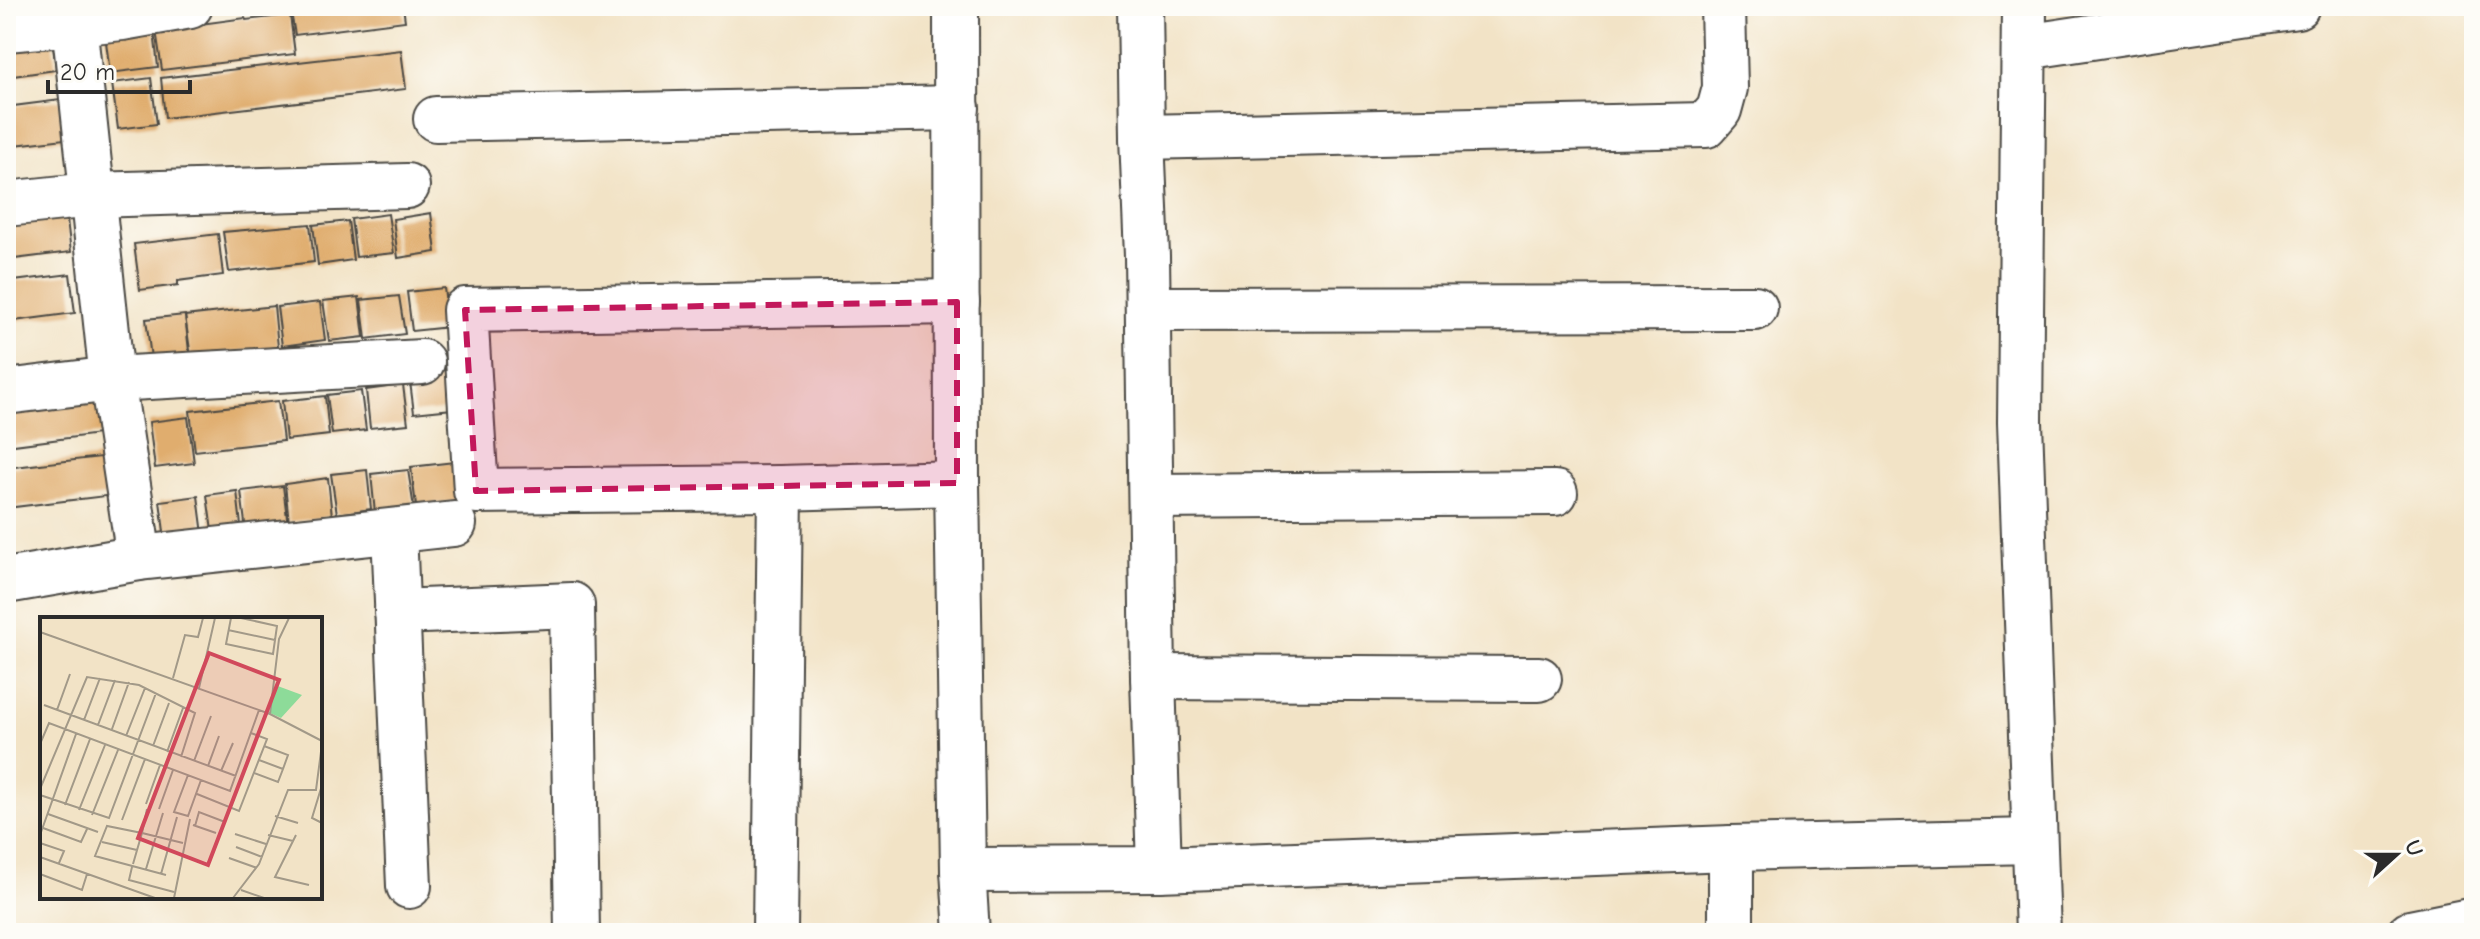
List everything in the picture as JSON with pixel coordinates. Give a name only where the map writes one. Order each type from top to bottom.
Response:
[{"type":"street","points":[[6,29],[73,14],[190,6]]},
{"type":"street","points":[[956,6],[957,483],[963,870],[967,933]]},
{"type":"street","points":[[1140,6],[1159,869]]},
{"type":"street","points":[[1142,137],[1706,125],[1719,110],[1725,88],[1723,6]]},
{"type":"street","points":[[2038,933],[2020,422],[2024,26],[2297,6]]},
{"type":"street","points":[[73,14],[112,379],[139,558]]},
{"type":"street","points":[[436,119],[957,108]]},
{"type":"street","points":[[6,204],[91,195],[407,186]]},
{"type":"street","points":[[957,302],[465,310],[476,491],[957,483]]},
{"type":"street","points":[[1148,309],[1755,308]]},
{"type":"street","points":[[6,392],[112,379],[422,362]]},
{"type":"street","points":[[775,933],[780,488]]},
{"type":"street","points":[[1151,496],[1555,493]]},
{"type":"street","points":[[6,581],[139,558],[454,524]]},
{"type":"street","points":[[394,531],[409,886]]},
{"type":"street","points":[[397,612],[572,605],[577,933]]},
{"type":"street","points":[[1153,677],[1539,679]]},
{"type":"street","points":[[963,870],[1159,869],[1731,848],[2033,841]]},
{"type":"street","points":[[1731,848],[1731,933]]},
{"type":"street","points":[[2410,933],[2474,920]]},
{"type":"highlighted area","points":[[957,302],[957,483],[476,491],[465,310]]},
{"type":"building","points":[[290,6],[403,6],[405,21],[295,35]]},
{"type":"building","points":[[290,15],[295,54],[162,70],[156,30]]},
{"type":"building","points":[[104,26],[154,31],[158,67],[110,73]]},
{"type":"building","points":[[51,31],[56,70],[6,77],[6,37]]},
{"type":"building","points":[[401,50],[406,89],[165,118],[161,78]]},
{"type":"building","points":[[151,78],[157,124],[118,129],[112,83]]},
{"type":"building","points":[[60,100],[65,139],[6,146],[6,107]]},
{"type":"building","points":[[66,213],[71,252],[6,260],[6,221]]},
{"type":"building","points":[[431,213],[436,252],[398,258],[393,219]]},
{"type":"building","points":[[388,214],[394,253],[356,257],[351,219]]},
{"type":"building","points":[[348,221],[353,260],[318,265],[313,225]]},
{"type":"building","points":[[310,224],[314,262],[229,272],[223,232]]},
{"type":"building","points":[[218,234],[223,275],[140,290],[134,244]]},
{"type":"building","points":[[70,274],[75,313],[6,322],[6,282]]},
{"type":"building","points":[[444,288],[449,327],[412,331],[407,292]]},
{"type":"building","points":[[399,296],[405,334],[366,339],[361,300]]},
{"type":"building","points":[[359,297],[364,337],[329,341],[323,301]]},
{"type":"building","points":[[320,302],[325,340],[282,346],[277,307]]},
{"type":"building","points":[[274,306],[278,347],[191,357],[185,316]]},
{"type":"building","points":[[185,315],[190,361],[152,366],[146,319]]},
{"type":"building","points":[[447,370],[452,409],[414,413],[409,374]]},
{"type":"building","points":[[403,385],[408,424],[370,428],[366,390]]},
{"type":"building","points":[[361,391],[366,430],[332,434],[327,395]]},
{"type":"building","points":[[102,394],[107,433],[6,446],[6,405]]},
{"type":"building","points":[[325,396],[329,435],[286,440],[282,401]]},
{"type":"building","points":[[278,401],[283,441],[195,451],[190,411]]},
{"type":"building","points":[[188,417],[194,463],[155,468],[149,422]]},
{"type":"building","points":[[109,456],[114,495],[6,508],[6,468]]},
{"type":"building","points":[[463,461],[468,500],[416,506],[411,467]]},
{"type":"building","points":[[367,470],[371,509],[337,514],[331,474]]},
{"type":"building","points":[[408,470],[414,508],[375,513],[371,474]]},
{"type":"building","points":[[328,478],[332,516],[289,522],[285,484]]},
{"type":"building","points":[[283,486],[288,526],[246,531],[241,491]]},
{"type":"building","points":[[237,491],[242,534],[213,538],[207,495]]},
{"type":"building","points":[[198,496],[204,542],[166,547],[160,501]]}]
